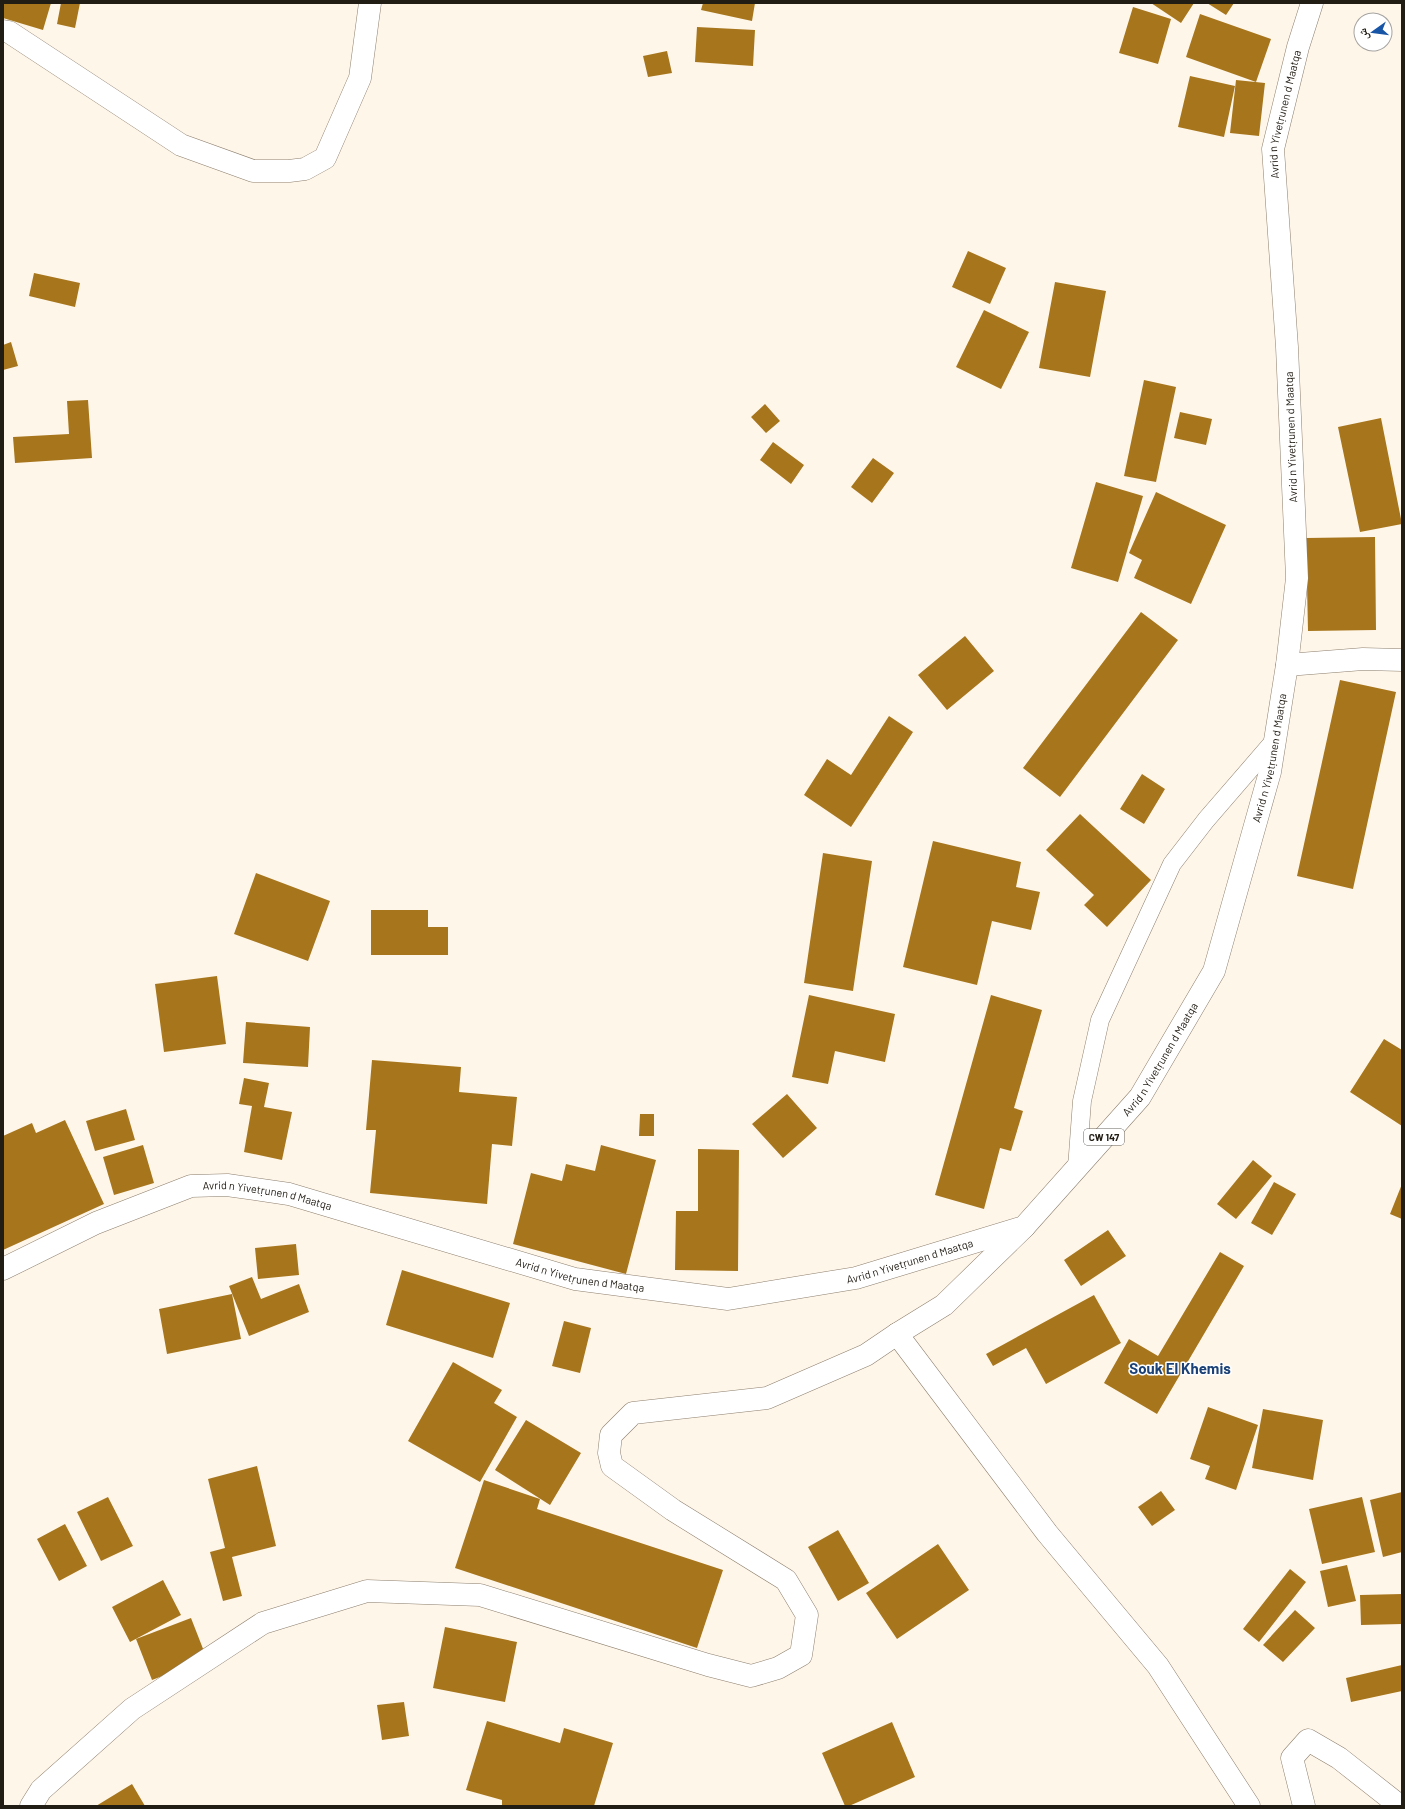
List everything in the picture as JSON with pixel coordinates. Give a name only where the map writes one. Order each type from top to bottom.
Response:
[{"type":"street","points":[[3,31],[9,32],[181,146],[253,171],[290,171],[305,169],[326,158],[360,78],[370,3]]},
{"type":"street","name":"Avrid n Yivetṛunen d Maatqa","points":[[3,1269],[96,1223],[191,1186],[227,1185],[289,1194],[575,1280],[728,1299],[856,1278],[1024,1227],[1140,1097],[1214,971],[1270,772],[1287,666],[1297,578],[1287,347],[1273,149],[1298,47],[1312,3]]},
{"type":"street","points":[[1287,666],[1364,659],[1402,660]]},
{"type":"street","points":[[31,1806],[41,1790],[132,1709],[263,1623],[367,1591],[480,1595],[751,1676],[778,1668],[801,1655],[807,1615],[786,1580],[673,1510],[612,1466],[609,1453],[611,1435],[633,1413],[767,1398],[866,1355],[897,1334],[944,1306],[1024,1227]]},
{"type":"street","points":[[897,1334],[1047,1534],[1158,1666],[1249,1806]]},
{"type":"street","points":[[1304,1806],[1292,1758],[1308,1740],[1339,1758],[1400,1806]]},
{"type":"lane","points":[[1077,1168],[1082,1101],[1100,1020],[1172,864],[1206,820],[1276,739]]},
{"type":"building","points":[[3,3],[51,3],[43,30],[3,18]]},
{"type":"building","points":[[61,3],[80,3],[75,28],[57,24]]},
{"type":"building","points":[[703,3],[755,3],[752,21],[701,10]]},
{"type":"building","points":[[1151,3],[1194,3],[1181,23]]},
{"type":"building","points":[[1207,3],[1234,3],[1226,15]]},
{"type":"building","points":[[1133,7],[1171,19],[1158,64],[1119,53]]},
{"type":"building","points":[[1200,14],[1271,39],[1256,82],[1186,57]]},
{"type":"building","points":[[697,27],[755,30],[753,66],[695,62]]},
{"type":"building","points":[[667,51],[672,73],[648,77],[643,56]]},
{"type":"building","points":[[1190,76],[1235,86],[1224,137],[1178,127]]},
{"type":"building","points":[[1236,80],[1265,83],[1259,136],[1230,133]]},
{"type":"building","points":[[968,251],[1006,268],[990,304],[952,287]]},
{"type":"building","points":[[34,273],[80,283],[75,307],[29,296]]},
{"type":"building","points":[[1055,282],[1106,291],[1090,377],[1039,368]]},
{"type":"building","points":[[984,310],[1029,332],[1001,389],[956,367]]},
{"type":"building","points":[[11,342],[18,366],[3,370],[3,345]]},
{"type":"building","points":[[1144,380],[1176,387],[1156,482],[1124,476]]},
{"type":"building","points":[[88,400],[92,458],[15,463],[13,437],[69,434],[67,401]]},
{"type":"building","points":[[765,404],[780,421],[766,433],[751,417]]},
{"type":"building","points":[[1180,412],[1212,419],[1206,445],[1174,438]]},
{"type":"building","points":[[1381,418],[1402,524],[1360,532],[1338,427]]},
{"type":"building","points":[[773,442],[804,465],[791,484],[760,460]]},
{"type":"building","points":[[873,458],[894,473],[872,503],[851,487]]},
{"type":"building","points":[[1096,482],[1143,496],[1118,582],[1071,568]]},
{"type":"building","points":[[1156,492],[1226,525],[1191,604],[1134,578],[1142,560],[1129,553]]},
{"type":"building","points":[[1375,537],[1376,630],[1308,631],[1306,538]]},
{"type":"building","points":[[1141,612],[1178,640],[1060,797],[1023,768]]},
{"type":"building","points":[[965,636],[994,671],[947,710],[918,675]]},
{"type":"building","points":[[1340,680],[1396,692],[1353,889],[1297,876]]},
{"type":"building","points":[[889,716],[913,732],[851,827],[804,795],[827,759],[851,775]]},
{"type":"building","points":[[1142,774],[1165,789],[1144,824],[1120,809]]},
{"type":"building","points":[[1080,814],[1151,880],[1107,927],[1084,905],[1094,895],[1046,850]]},
{"type":"building","points":[[933,841],[1021,862],[1016,887],[1040,892],[1031,930],[992,921],[977,985],[903,967]]},
{"type":"building","points":[[823,853],[872,861],[853,991],[804,983]]},
{"type":"building","points":[[256,873],[330,901],[308,961],[234,934]]},
{"type":"building","points":[[371,910],[428,910],[428,927],[448,927],[448,955],[371,955]]},
{"type":"building","points":[[217,976],[226,1044],[164,1052],[155,984]]},
{"type":"building","points":[[809,995],[895,1014],[885,1062],[835,1051],[828,1084],[792,1077]]},
{"type":"building","points":[[991,995],[1042,1010],[1014,1108],[1023,1111],[1011,1151],[1000,1148],[984,1209],[935,1195]]},
{"type":"building","points":[[246,1022],[310,1027],[308,1067],[243,1063]]},
{"type":"building","points":[[1384,1039],[1402,1050],[1402,1126],[1350,1092]]},
{"type":"building","points":[[372,1060],[461,1067],[459,1092],[517,1097],[512,1146],[492,1144],[487,1204],[370,1193],[376,1130],[366,1130]]},
{"type":"building","points":[[244,1078],[269,1083],[264,1107],[292,1112],[282,1160],[244,1152],[252,1106],[239,1104]]},
{"type":"building","points":[[787,1094],[817,1128],[783,1158],[752,1124]]},
{"type":"building","points":[[126,1109],[135,1140],[95,1151],[86,1121]]},
{"type":"building","points":[[640,1114],[654,1114],[654,1136],[639,1136]]},
{"type":"building","points":[[65,1120],[104,1204],[3,1250],[3,1136],[32,1123],[36,1133]]},
{"type":"building","points":[[143,1145],[154,1183],[114,1195],[103,1157]]},
{"type":"building","points":[[601,1145],[656,1160],[626,1274],[513,1244],[531,1173],[562,1181],[566,1164],[595,1171]]},
{"type":"building","points":[[698,1149],[739,1150],[738,1271],[675,1270],[676,1211],[698,1211]]},
{"type":"building","points":[[1253,1160],[1272,1176],[1236,1219],[1217,1204]]},
{"type":"building","points":[[1274,1182],[1296,1194],[1272,1235],[1251,1223]]},
{"type":"building","points":[[1402,1184],[1402,1219],[1390,1214]]},
{"type":"building","points":[[1108,1230],[1126,1256],[1081,1286],[1064,1260]]},
{"type":"building","points":[[296,1244],[299,1275],[258,1279],[255,1248]]},
{"type":"building","points":[[1220,1252],[1244,1266],[1157,1414],[1104,1383],[1129,1339],[1158,1356]]},
{"type":"building","points":[[402,1270],[510,1303],[493,1358],[386,1325]]},
{"type":"building","points":[[252,1277],[261,1299],[299,1284],[309,1312],[249,1336],[229,1286]]},
{"type":"building","points":[[232,1294],[241,1339],[167,1354],[159,1309]]},
{"type":"building","points":[[1094,1295],[1121,1343],[1046,1384],[1026,1348],[993,1366],[986,1354]]},
{"type":"building","points":[[564,1321],[591,1328],[580,1373],[552,1366]]},
{"type":"building","points":[[453,1362],[502,1390],[494,1403],[517,1417],[480,1482],[408,1441]]},
{"type":"building","points":[[1208,1407],[1258,1425],[1236,1490],[1205,1479],[1210,1466],[1190,1459]]},
{"type":"building","points":[[1263,1409],[1323,1420],[1313,1480],[1252,1468]]},
{"type":"building","points":[[526,1420],[581,1453],[550,1505],[495,1470]]},
{"type":"building","points":[[257,1466],[276,1546],[232,1557],[242,1596],[223,1601],[210,1552],[225,1548],[208,1479]]},
{"type":"building","points":[[484,1480],[540,1499],[537,1509],[723,1570],[697,1648],[455,1568]]},
{"type":"building","points":[[1161,1491],[1175,1510],[1152,1526],[1138,1507]]},
{"type":"building","points":[[1402,1492],[1402,1552],[1383,1557],[1370,1500]]},
{"type":"building","points":[[108,1497],[133,1546],[101,1561],[77,1512]]},
{"type":"building","points":[[1362,1497],[1375,1552],[1322,1564],[1309,1509]]},
{"type":"building","points":[[65,1524],[87,1566],[59,1581],[37,1539]]},
{"type":"building","points":[[838,1530],[869,1583],[838,1601],[808,1547]]},
{"type":"building","points":[[938,1544],[969,1590],[897,1639],[866,1593]]},
{"type":"building","points":[[1347,1565],[1356,1601],[1328,1607],[1320,1571]]},
{"type":"building","points":[[1290,1569],[1306,1582],[1259,1642],[1243,1629]]},
{"type":"building","points":[[163,1580],[181,1615],[130,1642],[112,1607]]},
{"type":"building","points":[[1402,1594],[1402,1624],[1361,1625],[1360,1595]]},
{"type":"building","points":[[1295,1610],[1315,1628],[1283,1662],[1263,1645]]},
{"type":"building","points":[[191,1618],[207,1659],[152,1680],[136,1639]]},
{"type":"building","points":[[445,1627],[517,1642],[505,1702],[433,1688]]},
{"type":"building","points":[[1402,1665],[1402,1691],[1351,1702],[1346,1678]]},
{"type":"building","points":[[404,1702],[409,1736],[382,1740],[377,1705]]},
{"type":"building","points":[[487,1721],[560,1743],[564,1728],[613,1743],[594,1806],[502,1806],[502,1800],[466,1790]]},
{"type":"building","points":[[892,1722],[915,1777],[849,1806],[845,1806],[822,1753]]},
{"type":"building","points":[[132,1784],[145,1806],[96,1806]]},
{"type":"district","name":"Souk El Khemis","points":[[1180,1369]]}]
